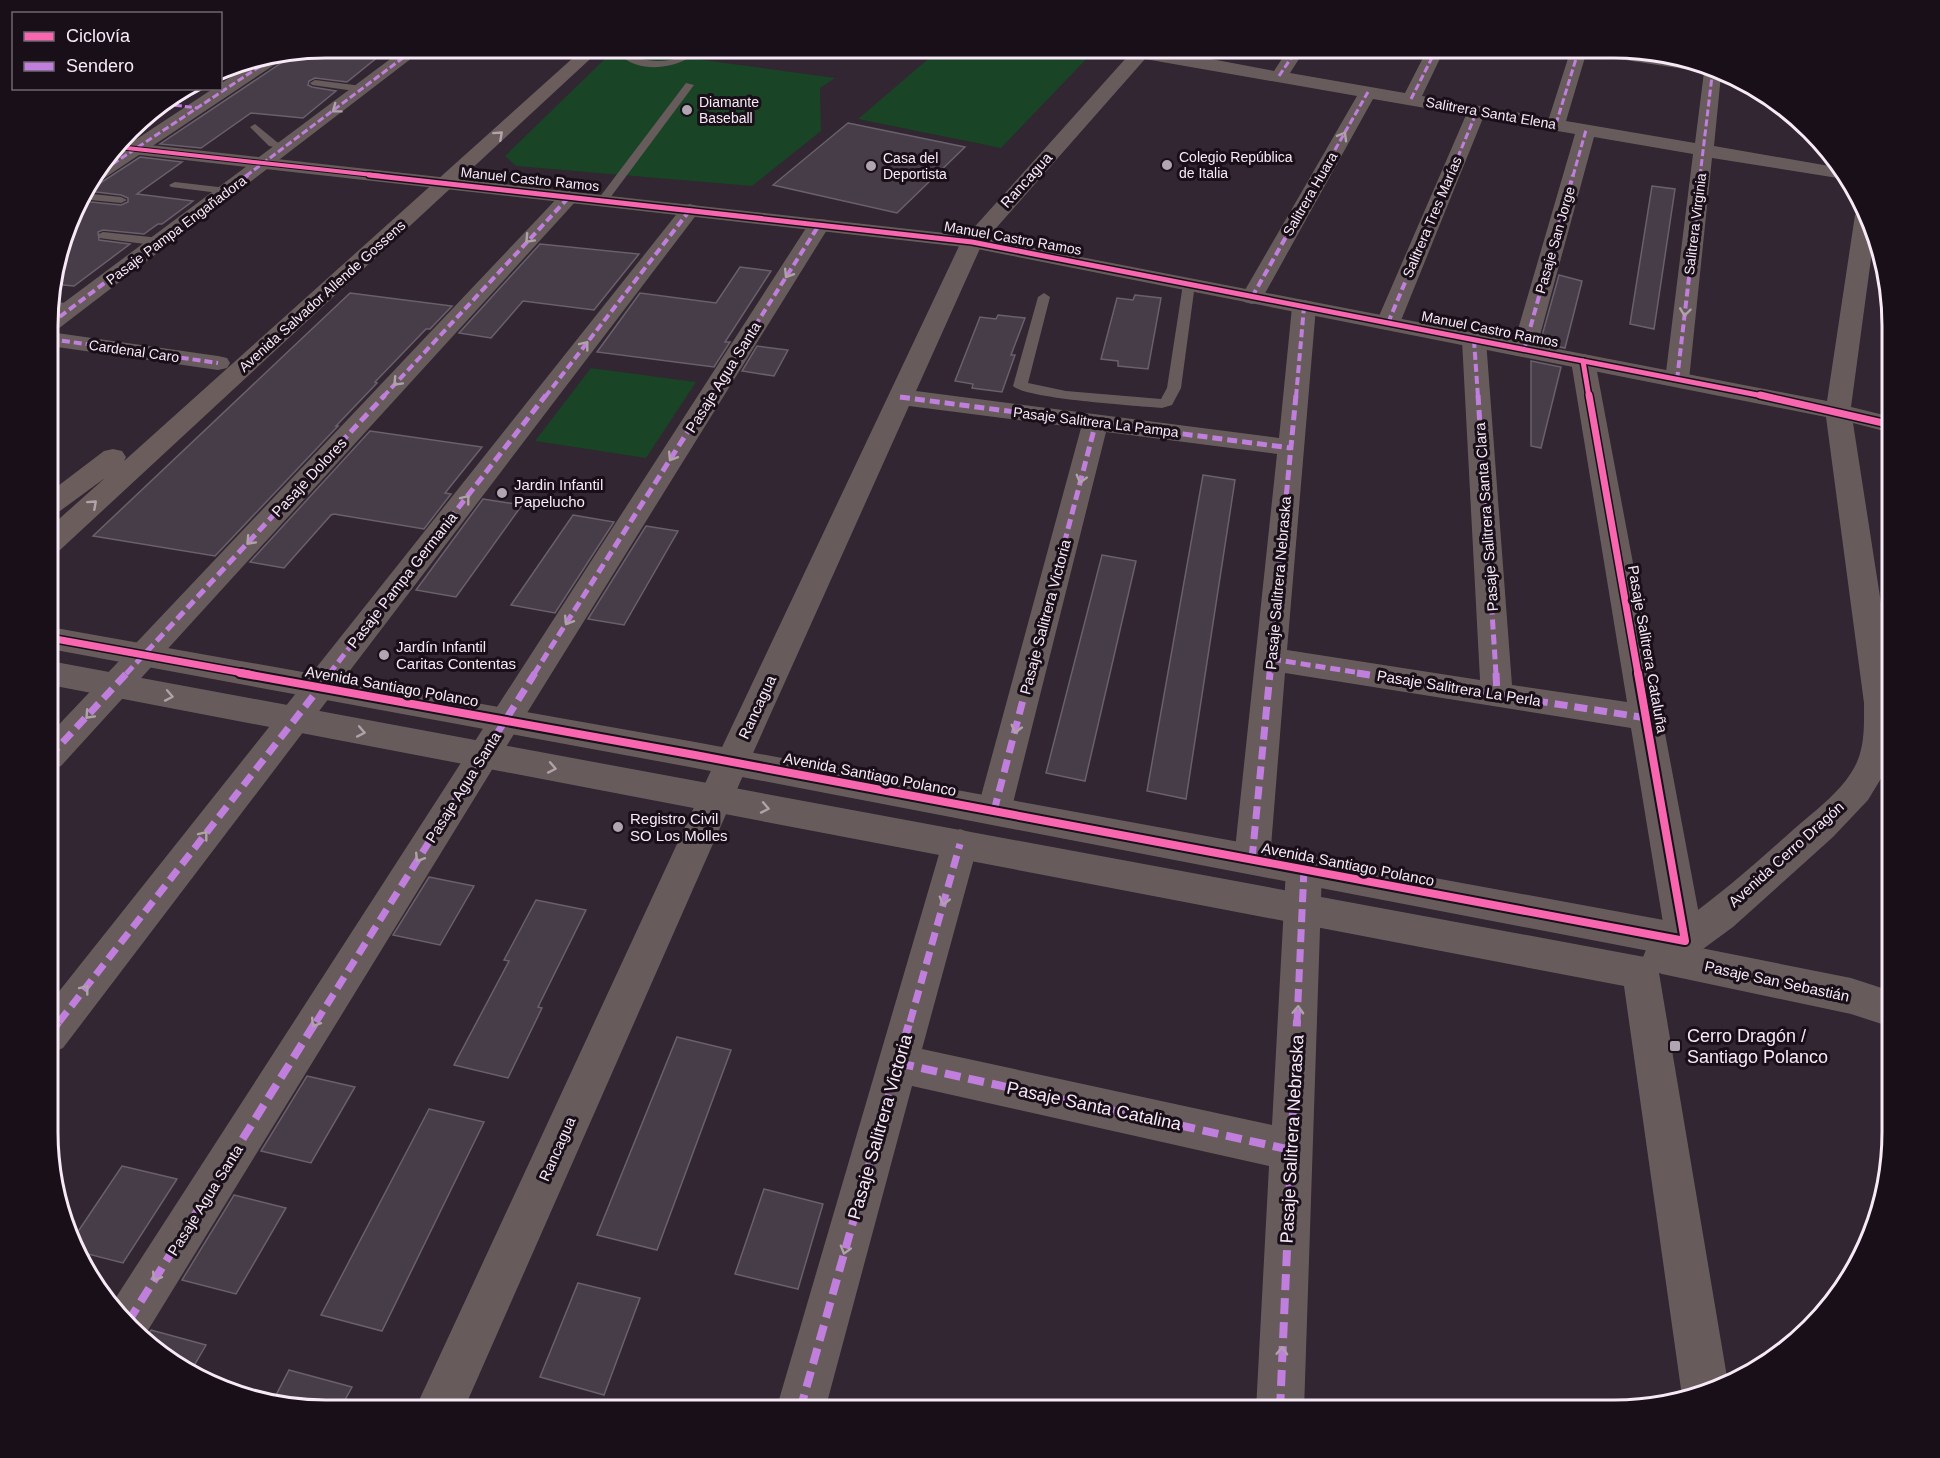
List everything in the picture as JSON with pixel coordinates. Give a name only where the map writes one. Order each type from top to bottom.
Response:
[{"type":"main road","name":"Avenida Salvador Allende Gossens","points":[[58,499],[100,468],[560,58]]},
{"type":"main road","name":"Avenida Salvador Allende Gossens","points":[[58,536],[583,58]]},
{"type":"street","name":"Pasaje Pampa Engañadora","points":[[58,318],[403,58]]},
{"type":"street","name":"Rancagua","points":[[444,1400],[732,762],[972,242],[1136,58]]},
{"type":"street","name":"Salitrera Santa Elena","points":[[1185,58],[1832,173]]},
{"type":"street","points":[[1278,76],[1291,58]]},
{"type":"street","points":[[1412,99],[1432,58]]},
{"type":"street","points":[[1556,124],[1576,58]]},
{"type":"street","points":[[128,147],[197,108],[258,68]]},
{"type":"street","name":"Salitrera Virginia","points":[[1677,380],[1715,78]]},
{"type":"street","name":"Salitrera Huara","points":[[1252,297],[1368,92]]},
{"type":"street","points":[[176,105],[197,108]]},
{"type":"street","name":"Salitrera Tres Marías","points":[[1388,323],[1477,111]]},
{"type":"street","name":"Pasaje San Jorge","points":[[1524,350],[1586,130]]},
{"type":"street","name":"Manuel Castro Ramos","points":[[127,148],[972,242],[1838,411],[1882,422]]},
{"type":"street","name":"Pasaje Dolores","points":[[58,748],[569,196]]},
{"type":"street","name":"Pasaje Pampa Germania","points":[[58,1023],[690,210]]},
{"type":"street","name":"Pasaje Agua Santa","points":[[132,1316],[504,720],[819,225]]},
{"type":"street","name":"Avenida Cerro Dragón","points":[[1864,231],[1838,411],[1882,712]]},
{"type":"street","name":"Pasaje Salitrera Nebraska","points":[[1252,859],[1304,307]]},
{"type":"street","name":"Cardenal Caro","points":[[58,340],[218,363]]},
{"type":"street","name":"Pasaje Salitrera Santa Clara","points":[[1474,340],[1497,694]]},
{"type":"street","name":"Pasaje Salitrera Cataluña","points":[[1583,361],[1647,718],[1663,957]]},
{"type":"street","name":"Pasaje Salitrera La Pampa","points":[[900,397],[1291,448]]},
{"type":"street","name":"Pasaje Salitrera Victoria","points":[[994,811],[1096,422]]},
{"type":"street","name":"Avenida Santiago Polanco","points":[[58,639],[1252,859],[1303,889],[1663,957]]},
{"type":"street","name":"Pasaje Salitrera La Perla","points":[[1271,659],[1647,718]]},
{"type":"street","name":"Avenida Santiago Polanco","points":[[58,675],[960,844],[1303,889],[1663,957]]},
{"type":"street","name":"Avenida Cerro Dragón","points":[[1663,957],[1779,864],[1831,817],[1858,787],[1870,769],[1882,740]]},
{"type":"street","name":"Pasaje Salitrera Victoria","points":[[803,1400],[960,844]]},
{"type":"street","name":"Pasaje Salitrera Nebraska","points":[[1280,1400],[1303,889]]},
{"type":"street","points":[[1663,957],[1703,1384]]},
{"type":"street","name":"Pasaje San Sebastián","points":[[1663,957],[1851,996],[1882,1006]]},
{"type":"street","name":"Pasaje Santa Catalina","points":[[898,1063],[1291,1150]]},
{"type":"lane","points":[[632,58],[644,62],[684,58]]},
{"type":"lane","points":[[315,83],[362,89]]},
{"type":"lane","points":[[603,200],[689,85]]},
{"type":"lane","points":[[255,127],[273,144],[284,148]]},
{"type":"lane","points":[[175,185],[227,191]]},
{"type":"lane","points":[[92,197],[121,200]]},
{"type":"lane","points":[[103,236],[160,242]]},
{"type":"lane","points":[[1044,297],[1020,386],[1066,395],[1162,405],[1167,402],[1174,388],[1189,284]]},
{"type":"lane","points":[[59,306],[73,308]]},
{"type":"green space","name":"Diamante Baseball","points":[[606,58],[689,58],[835,78],[820,88],[821,131],[752,186],[516,166],[505,156]]},
{"type":"green space","points":[[929,58],[1087,58],[1001,148],[858,119]]},
{"type":"green space","points":[[591,368],[696,382],[646,458],[535,441]]},
{"type":"building","points":[[327,58],[377,58],[347,82],[315,78],[309,81],[308,85],[312,87],[336,91],[303,118],[251,113],[201,148],[160,144],[281,63]]},
{"type":"building","name":"Casa del Deportista","points":[[848,123],[965,147],[897,213],[773,185]]},
{"type":"building","points":[[140,157],[182,162],[137,194],[193,201],[144,234],[103,230],[98,232],[99,240],[130,244],[74,286],[62,285],[73,240],[89,202],[121,205],[128,202],[128,198],[121,195],[95,192],[101,182]]},
{"type":"building","points":[[1652,186],[1675,189],[1654,329],[1630,324]]},
{"type":"building","points":[[540,244],[639,254],[594,310],[523,301],[491,338],[459,333]]},
{"type":"building","points":[[740,267],[771,271],[725,342],[730,342],[714,367],[597,352],[640,293],[716,303]]},
{"type":"building","points":[[1559,275],[1582,281],[1565,348],[1540,343]]},
{"type":"building","points":[[350,293],[452,306],[430,329],[426,329],[375,382],[377,383],[336,426],[338,426],[215,556],[93,536]]},
{"type":"building","points":[[1135,295],[1161,298],[1148,369],[1118,366],[1118,361],[1101,359],[1117,298],[1133,300]]},
{"type":"building","points":[[998,315],[1025,318],[1011,355],[1015,355],[1002,392],[972,388],[973,384],[955,381],[980,317],[996,319]]},
{"type":"building","points":[[757,346],[788,350],[774,376],[742,371]]},
{"type":"building","points":[[1531,361],[1561,367],[1541,448],[1531,446]]},
{"type":"building","points":[[370,431],[482,447],[445,493],[451,494],[424,529],[334,514],[284,568],[250,562]]},
{"type":"building","points":[[1203,475],[1235,480],[1186,799],[1147,791]]},
{"type":"building","points":[[483,499],[522,505],[456,597],[416,590]]},
{"type":"building","points":[[573,515],[614,522],[555,613],[511,605]]},
{"type":"building","points":[[646,526],[678,531],[624,625],[588,619]]},
{"type":"building","points":[[1102,555],[1136,561],[1085,781],[1046,773]]},
{"type":"building","points":[[429,877],[474,886],[440,945],[393,935]]},
{"type":"building","points":[[536,900],[586,910],[538,1007],[542,1008],[508,1078],[454,1065],[509,961],[504,960]]},
{"type":"building","points":[[677,1037],[731,1050],[657,1250],[597,1235]]},
{"type":"building","points":[[307,1076],[355,1087],[311,1163],[261,1151]]},
{"type":"building","points":[[429,1109],[484,1122],[382,1331],[321,1315]]},
{"type":"building","points":[[122,1166],[177,1179],[123,1263],[88,1254],[78,1231]]},
{"type":"building","points":[[764,1189],[823,1204],[798,1289],[735,1274]]},
{"type":"building","points":[[234,1195],[286,1208],[236,1294],[182,1280]]},
{"type":"building","points":[[578,1283],[640,1298],[604,1395],[540,1377]]},
{"type":"building","points":[[151,1330],[206,1345],[195,1365],[149,1332]]},
{"type":"building","points":[[289,1370],[352,1387],[345,1400],[309,1399],[276,1394]]},
{"type":"marked path","points":[[59,318],[403,58]]},
{"type":"marked path","points":[[1279,76],[1291,58]]},
{"type":"marked path","points":[[1411,99],[1432,58]]},
{"type":"marked path","points":[[1556,124],[1576,58]]},
{"type":"marked path","points":[[114,163],[258,68]]},
{"type":"marked path","points":[[1677,380],[1712,77]]},
{"type":"marked path","points":[[1252,297],[1368,92]]},
{"type":"marked path","points":[[176,105],[197,108]]},
{"type":"marked path","points":[[1388,323],[1477,111]]},
{"type":"marked path","points":[[1524,350],[1586,130]]},
{"type":"marked path","points":[[58,747],[569,197]]},
{"type":"marked path","points":[[58,1023],[690,210]]},
{"type":"marked path","points":[[132,1316],[505,720],[819,225]]},
{"type":"marked path","points":[[1252,859],[1304,307]]},
{"type":"marked path","points":[[58,340],[218,363]]},
{"type":"marked path","points":[[1474,340],[1497,694]]},
{"type":"marked path","points":[[900,397],[1291,448]]},
{"type":"marked path","points":[[994,811],[1096,422]]},
{"type":"marked path","points":[[1271,659],[1647,718]]},
{"type":"marked path","points":[[803,1400],[960,844]]},
{"type":"marked path","points":[[1280,1400],[1304,869]]},
{"type":"marked path","points":[[898,1063],[1291,1150]]},
{"type":"cycle path","points":[[127,148],[972,242],[1814,406],[1882,423]]},
{"type":"cycle path","points":[[58,639],[695,755],[1685,941],[1583,361]]},
{"type":"place","name":"Diamante Baseball","points":[[687,110]]},
{"type":"place","name":"Colegio República de Italia","points":[[1167,165]]},
{"type":"place","name":"Casa del Deportista","points":[[871,166]]},
{"type":"place","name":"Jardin Infantil Papelucho","points":[[502,493]]},
{"type":"place","name":"Jardín Infantil Caritas Contentas","points":[[384,655]]},
{"type":"place","name":"Registro Civil SO Los Molles","points":[[618,827]]},
{"type":"place","name":"Cerro Dragón / Santiago Polanco","points":[[1675,1046]]}]
